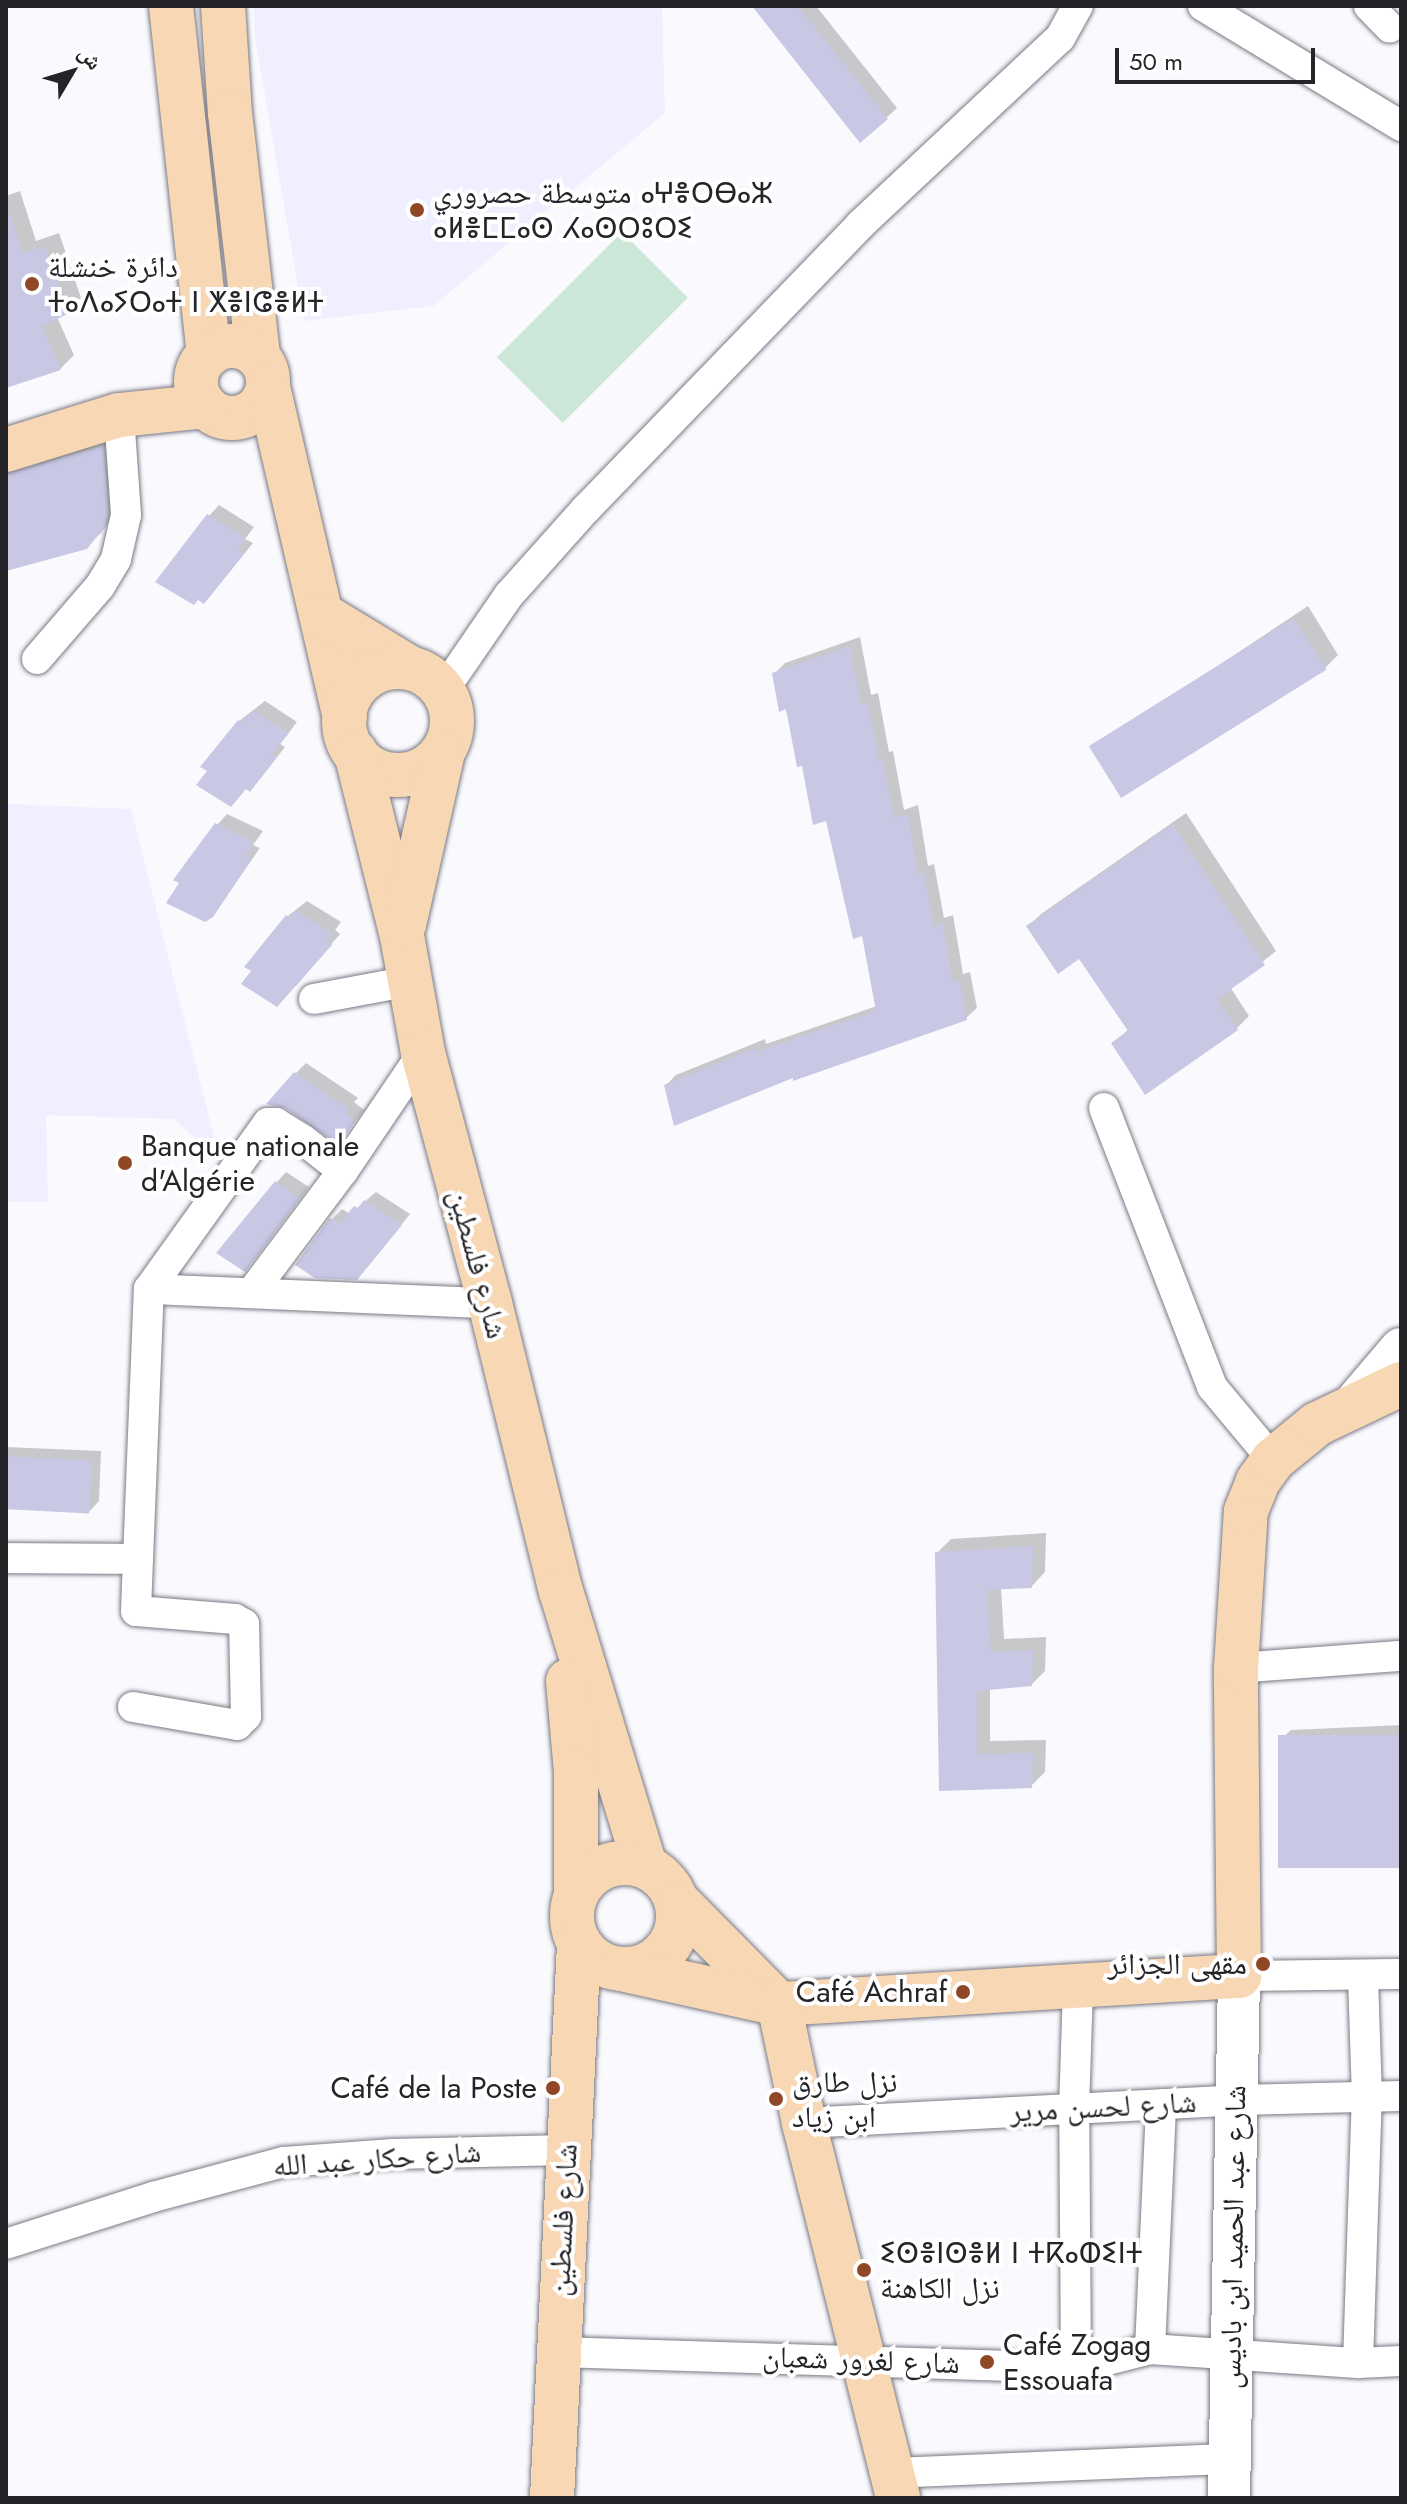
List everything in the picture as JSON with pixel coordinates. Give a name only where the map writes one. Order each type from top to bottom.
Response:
[{"type":"main road","points":[[171,6],[230,382]]},
{"type":"main road","points":[[223,6],[230,113],[230,382]]},
{"type":"main road","points":[[6,450],[230,382]]},
{"type":"main road","points":[[6,430],[230,382]]},
{"type":"main road","name":"شارع فلسطين","points":[[230,382],[293,499],[402,936],[423,1053],[490,1303],[561,1591],[645,1866]]},
{"type":"main road","points":[[323,615],[427,679],[453,721],[443,752],[402,936]]},
{"type":"main road","points":[[427,679],[380,670],[366,677],[348,702],[350,735],[383,773],[400,775],[417,772],[443,752]]},
{"type":"main road","points":[[1355,1403],[1401,1349]]},
{"type":"main road","points":[[895,2485],[804,2123],[779,2004],[678,1902],[659,1874],[645,1866],[629,1862],[597,1870],[576,1895],[572,1919],[579,1943],[590,1956],[621,1969],[779,2004],[1239,1976],[1236,1668],[1246,1511],[1258,1481],[1273,1460],[1317,1424],[1355,1403],[1401,1384]]},
{"type":"main road","name":"شارع فلسطين","points":[[561,1591],[576,1772],[576,1895]]},
{"type":"main road","points":[[621,1969],[638,1968],[666,1951],[675,1936],[678,1902]]},
{"type":"main road","name":"شارع فلسطين","points":[[552,2498],[566,2150],[579,1943]]},
{"type":"main road","name":"شارع عبد الحميد ابن باديس","points":[[1229,2478],[1239,1976]]},
{"type":"street","points":[[427,679],[860,225],[1060,38],[1078,6]]},
{"type":"street","points":[[1203,6],[1401,126]]},
{"type":"street","points":[[1369,6],[1390,28]]},
{"type":"street","points":[[37,659],[100,586],[116,559],[126,515],[119,415]]},
{"type":"street","points":[[314,999],[410,981]]},
{"type":"street","points":[[252,1292],[343,1171],[423,1053]]},
{"type":"street","points":[[1104,1108],[1212,1387],[1273,1460]]},
{"type":"street","points":[[133,1707],[237,1725],[246,1716],[244,1624],[235,1619],[136,1611],[149,1289],[268,1123],[276,1123],[302,1139],[343,1171]]},
{"type":"street","points":[[149,1289],[490,1303]]},
{"type":"street","points":[[6,1558],[138,1559]]},
{"type":"street","points":[[1236,1668],[1401,1656]]},
{"type":"street","points":[[1239,1976],[1401,1974]]},
{"type":"street","points":[[1358,2363],[1367,2098],[1363,1975]]},
{"type":"street","points":[[1076,2368],[1074,2109],[1078,1986]]},
{"type":"street","name":"شارع لحسن مرير","points":[[804,2123],[1237,2100],[1401,2096]]},
{"type":"street","points":[[1150,2349],[1161,2104]]},
{"type":"street","name":"شارع حكار عبد الله","points":[[6,2244],[153,2197],[284,2162],[393,2154],[566,2150]]},
{"type":"street","name":"شارع لغرور شعبان","points":[[557,2352],[865,2359],[1076,2368],[1150,2349],[1358,2363],[1401,2361]]},
{"type":"street","points":[[895,2485],[1229,2478]]},
{"type":"shaded area","name":"متوسطة حصروري ⴰⵖⴻⵔⴱⴰⵣ ⴰⵍⴻⵎⵎⴰⵙ ⵃⴰⵙⵔⵓⵔⵉ","points":[[254,6],[662,6],[665,113],[433,306],[304,321],[254,32]]},
{"type":"shaded area","points":[[6,804],[131,809],[219,1157],[173,1119],[46,1115],[48,1202],[6,1202]]},
{"type":"green space","points":[[622,232],[688,298],[563,423],[497,357]]},
{"type":"building","points":[[752,6],[798,6],[888,119],[860,143]]},
{"type":"building","name":"دائرة خنشلة ⵜⴰⴷⴰⵢⵔⴰⵜ ⵏ ⵅⴻⵏⵛⴻⵍⵜ","points":[[10,215],[23,253],[45,246],[68,314],[42,326],[61,370],[6,388],[6,216]]},
{"type":"building","points":[[103,446],[108,514],[105,526],[87,549],[6,571],[6,474]]},
{"type":"building","points":[[207,514],[246,538],[237,550],[244,554],[204,604],[198,600],[194,605],[155,582]]},
{"type":"building","points":[[1294,618],[1326,670],[1121,798],[1089,746]]},
{"type":"building","points":[[850,646],[861,704],[868,702],[879,761],[883,760],[894,818],[908,814],[918,875],[924,873],[934,927],[943,924],[953,983],[960,981],[967,1020],[793,1081],[793,1078],[674,1126],[664,1085],[755,1048],[756,1052],[876,1011],[862,936],[853,939],[826,821],[813,825],[802,766],[797,767],[786,709],[779,712],[772,673]]},
{"type":"building","points":[[253,710],[289,733],[271,755],[277,757],[250,792],[246,789],[231,807],[196,785],[207,771],[200,767],[238,720],[242,723]]},
{"type":"building","points":[[215,823],[254,842],[245,856],[252,859],[213,917],[205,922],[166,903],[179,883],[173,880]]},
{"type":"building","points":[[1173,824],[1265,965],[1217,999],[1238,1030],[1145,1095],[1111,1043],[1128,1031],[1079,959],[1058,974],[1026,926]]},
{"type":"building","points":[[296,910],[332,933],[326,941],[332,945],[277,1007],[241,984],[251,971],[244,967],[286,915],[290,917]]},
{"type":"building","points":[[294,1072],[349,1109],[345,1113],[355,1121],[339,1145],[285,1108],[266,1104]]},
{"type":"building","points":[[275,1181],[300,1198],[245,1272],[216,1253]]},
{"type":"building","points":[[364,1200],[402,1225],[357,1280],[315,1278],[295,1265],[330,1218],[339,1224],[354,1206],[358,1208]]},
{"type":"building","points":[[6,1456],[92,1461],[89,1513],[6,1509]]},
{"type":"building","points":[[1033,1546],[1032,1588],[987,1590],[991,1652],[1033,1650],[1032,1686],[977,1691],[977,1754],[1033,1753],[1032,1788],[939,1791],[935,1552]]},
{"type":"building","points":[[1278,1735],[1401,1735],[1401,1868],[1278,1868]]},
{"type":"place","name":"متوسطة حصروري ⴰⵖⴻⵔⴱⴰⵣ ⴰⵍⴻⵎⵎⴰⵙ ⵃⴰⵙⵔⵓⵔⵉ","points":[[417,210]]},
{"type":"place","name":"دائرة خنشلة ⵜⴰⴷⴰⵢⵔⴰⵜ ⵏ ⵅⴻⵏⵛⴻⵍⵜ","points":[[32,284]]},
{"type":"place","name":"Banque nationale d'Algérie","points":[[125,1163]]},
{"type":"place","name":"مقهى الجزائر","points":[[1263,1964]]},
{"type":"place","name":"Café Achraf","points":[[963,1992]]},
{"type":"place","name":"Café de la Poste","points":[[553,2088]]},
{"type":"place","name":"نزل طارق ابن زياد","points":[[776,2099]]},
{"type":"place","name":"ⵉⵙⴻⵏⵙⴻⵍ ⵏ ⵜⴽⴰⵀⵉⵏⵜ نزل الكاهنة","points":[[864,2270]]},
{"type":"place","name":"Café Zogag Essouafa","points":[[987,2362]]}]
